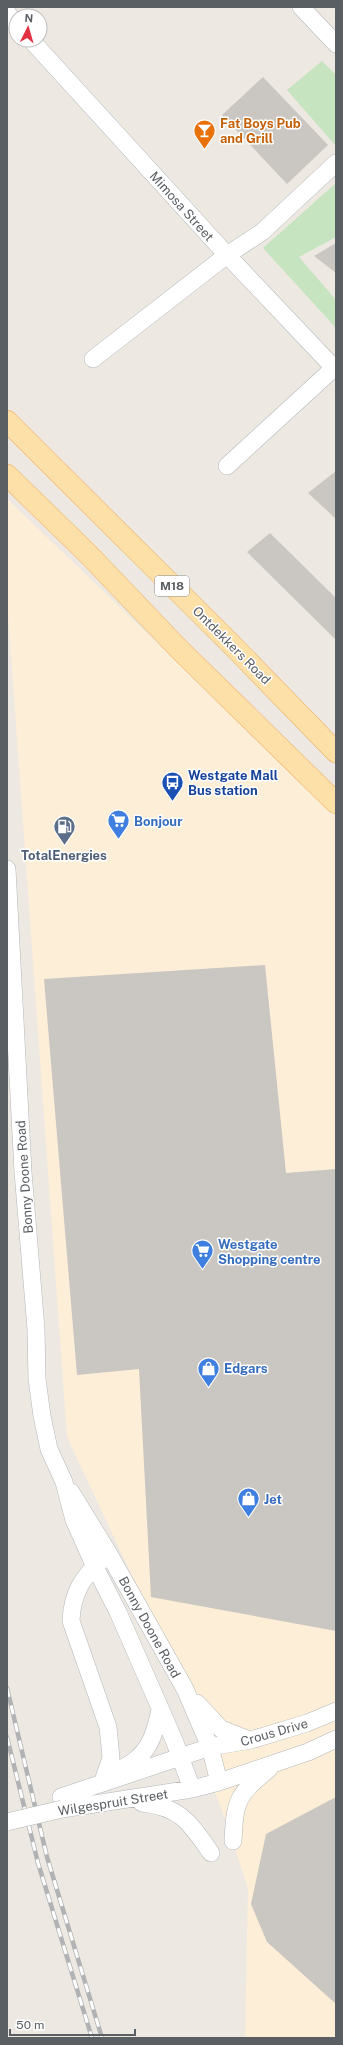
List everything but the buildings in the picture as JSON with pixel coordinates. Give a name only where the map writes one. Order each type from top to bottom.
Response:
[{"type":"main road","name":"Ontdekkers Road","points":[[7,421],[233,646],[336,752]]},
{"type":"main road","name":"M18","points":[[7,475],[88,554],[179,649],[336,803]]},
{"type":"street","points":[[301,7],[336,44]]},
{"type":"street","name":"Mimosa Street","points":[[38,48],[227,255],[335,369]]},
{"type":"street","points":[[93,359],[227,255],[262,232],[336,162]]},
{"type":"street","points":[[227,466],[335,369]]},
{"type":"street","name":"Bonny Doone Road","points":[[7,869],[23,1172],[36,1329],[37,1379],[42,1416],[49,1449],[64,1482],[74,1520],[95,1567],[118,1612],[180,1756],[192,1789]]},
{"type":"street","name":"Bonny Doone Road","points":[[64,1482],[84,1511],[185,1689],[210,1746],[219,1782]]},
{"type":"street","points":[[104,1778],[111,1758],[108,1727],[71,1620],[71,1605],[76,1593],[95,1567],[109,1554]]},
{"type":"street","points":[[139,1661],[164,1650]]},
{"type":"street","points":[[185,1689],[221,1729],[251,1740]]},
{"type":"street","points":[[89,1786],[138,1760],[145,1752],[152,1739],[160,1710]]},
{"type":"street","name":"Crous Drive","points":[[210,1746],[251,1740],[307,1723],[336,1711]]},
{"type":"street","points":[[219,1782],[308,1752],[336,1739]]},
{"type":"street","name":"Wilgespruit Street","points":[[7,1822],[62,1803],[89,1786],[210,1746]]},
{"type":"street","points":[[233,1840],[234,1812],[239,1798],[248,1786],[279,1762]]},
{"type":"street","name":"Wilgespruit Street","points":[[7,1812],[62,1803],[119,1800],[175,1793],[219,1782]]},
{"type":"street","points":[[119,1800],[157,1804],[178,1813],[194,1830],[211,1853]]},
{"type":"shaded area","name":"Westgate Shopping centre","points":[[7,499],[336,814],[336,2038],[245,2038],[248,1889],[229,1829],[204,1764],[210,1746],[185,1689],[67,1437],[7,600]]},
{"type":"green space","points":[[322,61],[336,75],[336,146],[287,90]]},
{"type":"green space","points":[[336,183],[336,237],[299,257],[336,300],[336,328],[263,248]]},
{"type":"railway","points":[[7,1688],[47,1857],[102,2038]]},
{"type":"railway","points":[[7,1737],[38,1863],[92,2038]]},
{"type":"place","name":"Fat Boys Pub and Grill","points":[[205,150]]},
{"type":"place","name":"Westgate Mall Bus station","points":[[173,802]]},
{"type":"place","name":"Bonjour","points":[[118,840]]},
{"type":"place","name":"TotalEnergies","points":[[64,846]]},
{"type":"place","name":"Westgate Shopping centre","points":[[202,1270]]},
{"type":"place","name":"Edgars","points":[[209,1388]]},
{"type":"place","name":"Jet","points":[[248,1518]]}]
